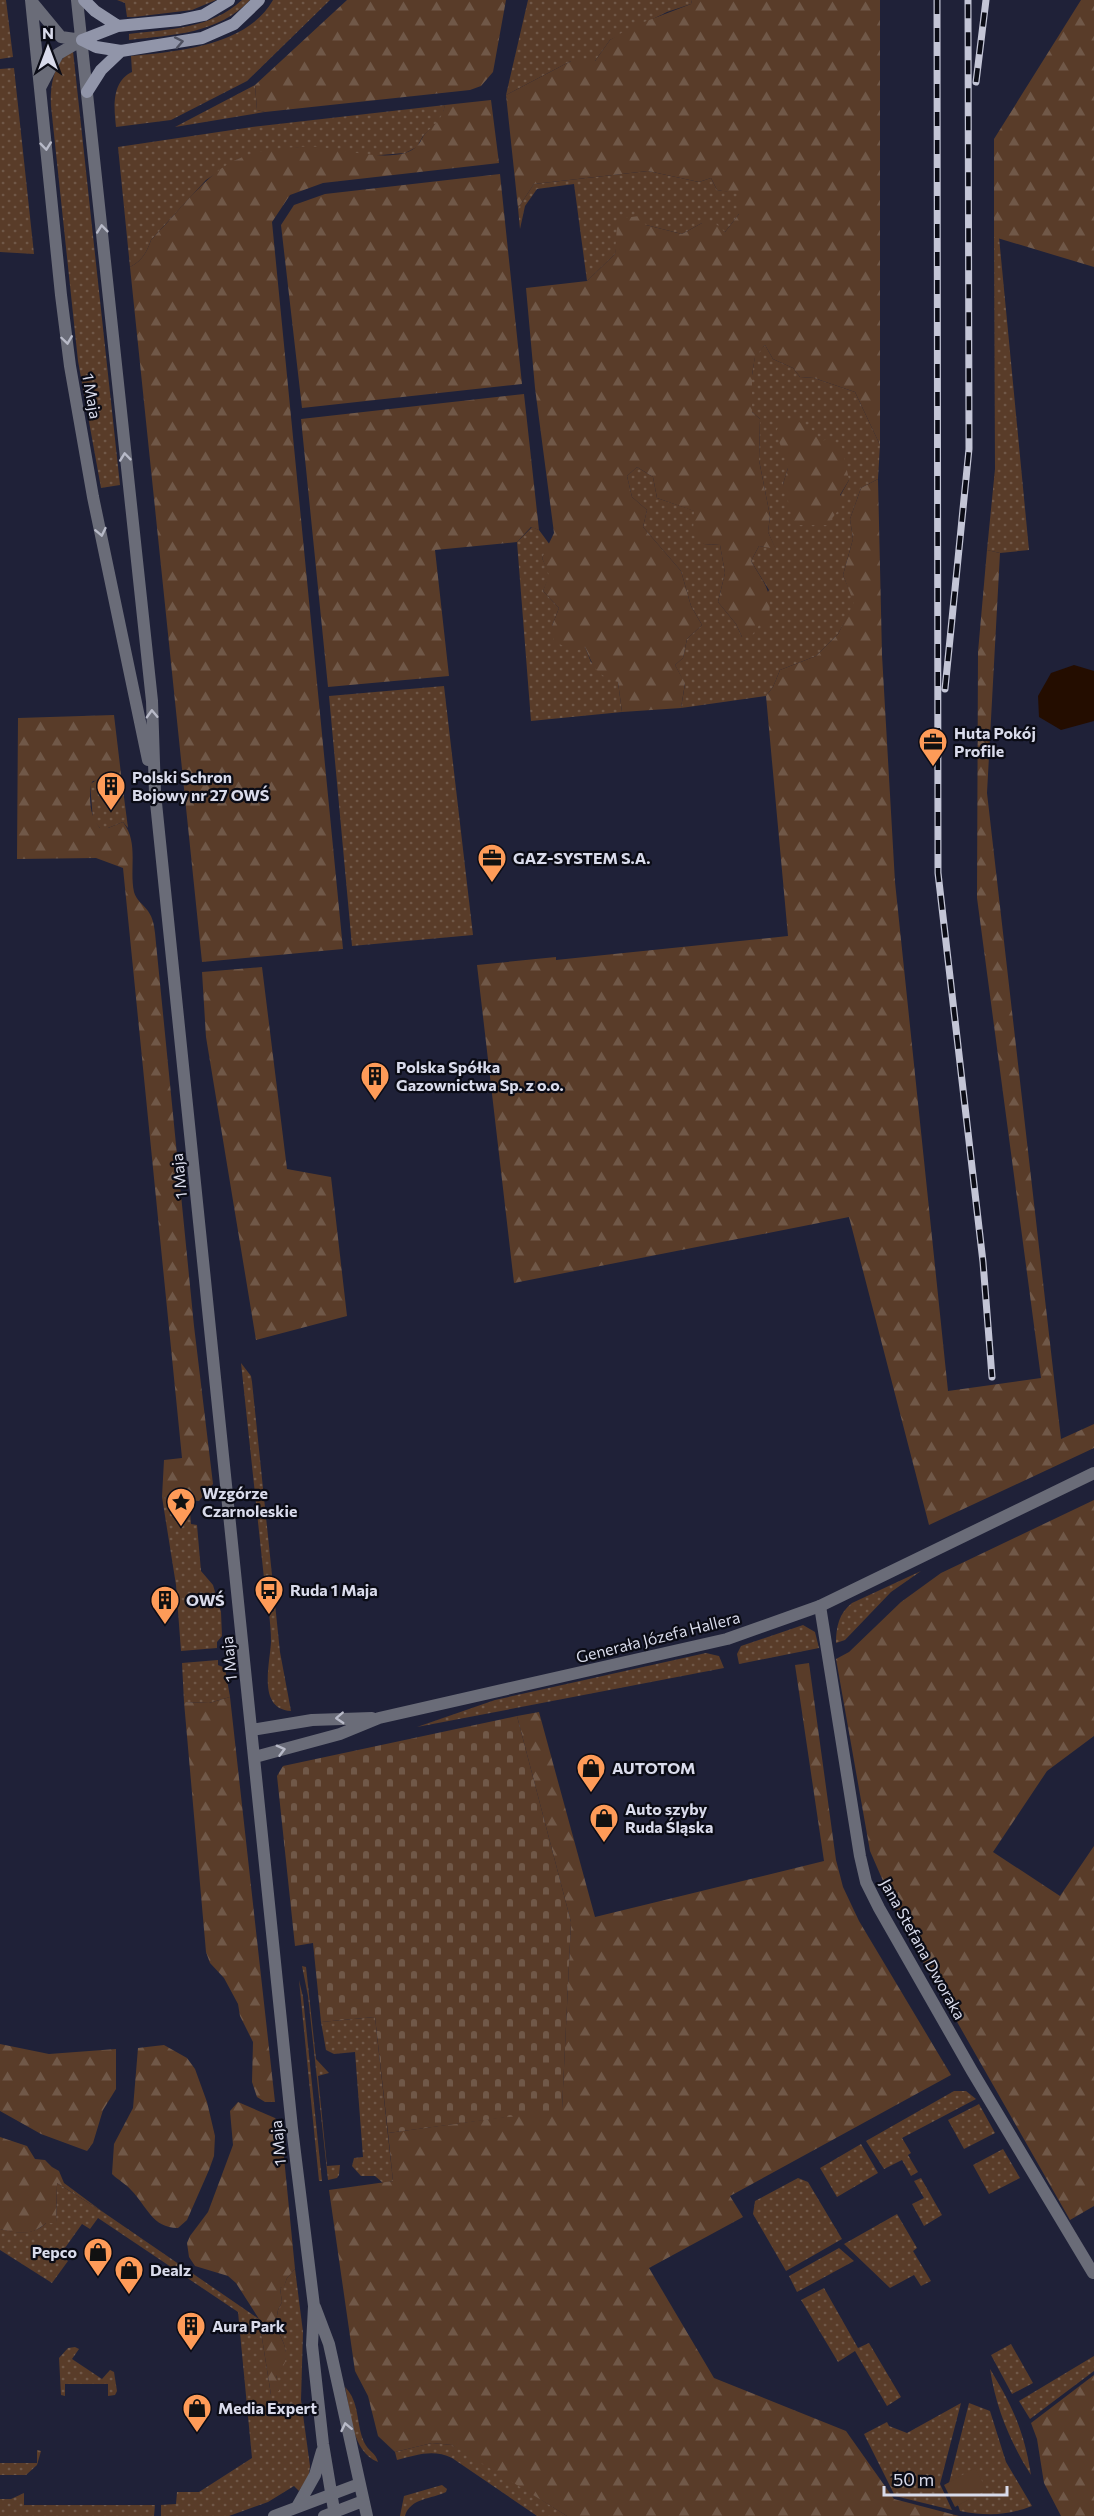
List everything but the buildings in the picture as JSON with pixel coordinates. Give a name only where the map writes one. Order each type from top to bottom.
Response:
[{"type":"main road","points":[[84,0],[95,11],[118,26]]},
{"type":"main road","points":[[82,40],[118,26],[180,20],[204,15],[230,0]]},
{"type":"main road","points":[[82,40],[96,47],[121,51],[202,38],[234,24],[259,0]]},
{"type":"main road","points":[[87,92],[101,70],[121,51]]},
{"type":"street","name":"1 Maja","points":[[31,0],[60,295],[70,366],[93,497],[155,793]]},
{"type":"street","points":[[31,0],[61,37],[82,40]]},
{"type":"street","name":"1 Maja","points":[[77,0],[152,701],[155,793],[292,2128],[314,2306],[312,2345],[331,2514]]},
{"type":"street","points":[[40,88],[58,54],[82,40]]},
{"type":"street","name":"Generała Józefa Hallera","points":[[255,1757],[340,1734],[379,1718],[711,1643],[820,1606],[1094,1473]]},
{"type":"street","name":"Jana Stefana Dworaka","points":[[820,1606],[866,1882],[972,2071],[1093,2273]]},
{"type":"street","name":"Generała Józefa Hallera","points":[[252,1730],[321,1719],[379,1718]]},
{"type":"street","name":"1 Maja","points":[[314,2306],[329,2344],[367,2516]]},
{"type":"street","points":[[297,2507],[315,2475],[323,2444]]},
{"type":"street","points":[[274,2516],[359,2484]]},
{"type":"street","points":[[331,2514],[363,2501]]},
{"type":"green space","points":[[0,0],[6,0],[13,57],[0,59]]},
{"type":"green space","points":[[117,0],[216,0],[192,10],[127,17],[125,3]]},
{"type":"green space","points":[[242,0],[250,0],[224,20],[209,26],[178,34],[129,40],[129,34],[174,29],[203,22],[230,10]]},
{"type":"green space","points":[[273,0],[330,0],[247,81],[171,120],[116,127],[115,96],[120,82],[132,72],[131,56],[190,48],[229,37],[261,15]]},
{"type":"green space","points":[[347,0],[506,0],[493,72],[481,86],[470,90],[265,112],[257,110],[255,85]]},
{"type":"green space","points":[[528,0],[692,0],[691,4],[667,12],[610,40],[595,61],[571,61],[506,95]]},
{"type":"green space","points":[[692,0],[880,0],[880,445],[855,392],[814,378],[800,377],[793,368],[773,359],[765,345],[755,357],[752,375],[752,412],[760,419],[759,460],[770,516],[768,532],[776,549],[759,546],[751,561],[769,596],[768,623],[760,624],[752,635],[742,637],[736,624],[718,602],[725,573],[720,545],[704,544],[693,535],[694,511],[657,498],[653,477],[637,467],[627,476],[632,497],[647,510],[643,527],[681,571],[691,606],[702,625],[687,639],[683,658],[675,665],[685,683],[681,708],[622,712],[618,682],[605,677],[597,670],[585,647],[574,652],[554,641],[552,626],[559,608],[543,591],[549,575],[542,558],[554,533],[535,388],[526,288],[587,281],[615,254],[617,226],[624,218],[639,216],[646,225],[682,234],[702,223],[715,223],[725,232],[739,214],[739,194],[717,190],[711,178],[699,182],[648,171],[534,184],[518,208],[506,95],[571,61],[595,61],[610,40],[631,27],[691,4]]},
{"type":"green space","points":[[1081,0],[1094,0],[1094,267],[994,237],[994,139]]},
{"type":"green space","points":[[73,51],[120,485],[101,488],[78,361],[51,106],[52,83],[57,67],[66,55]]},
{"type":"green space","points":[[14,68],[34,254],[0,252],[0,69]]},
{"type":"green space","points":[[255,85],[257,110],[265,112],[175,127]]},
{"type":"green space","points":[[491,100],[499,163],[323,183],[290,195],[272,222],[343,949],[202,962],[130,267],[141,259],[151,240],[192,195],[215,173],[238,159],[267,151],[299,147],[319,147],[370,155],[398,154],[410,151],[418,145],[440,118],[445,105]]},
{"type":"green space","points":[[445,105],[442,118],[423,136],[417,147],[405,153],[369,156],[300,147],[238,159],[206,180],[151,240],[141,259],[130,267],[118,147],[252,127]]},
{"type":"green space","points":[[648,171],[699,182],[711,178],[717,190],[739,193],[739,214],[725,232],[702,223],[682,234],[646,225],[617,243],[615,254],[587,281],[574,184],[537,189],[525,206],[520,229],[518,208],[534,184]]},
{"type":"green space","points":[[500,174],[522,384],[302,408],[281,225],[294,205],[325,194]]},
{"type":"green space","points":[[994,237],[999,237],[1029,550],[1000,553],[987,550],[995,469]]},
{"type":"green space","points":[[765,345],[773,359],[793,368],[800,377],[814,378],[855,392],[880,445],[878,479],[861,488],[850,519],[853,539],[843,575],[855,603],[838,634],[816,656],[780,670],[773,687],[766,696],[681,708],[685,684],[675,665],[683,658],[687,639],[702,625],[691,606],[681,571],[643,527],[647,510],[632,497],[627,476],[637,467],[653,477],[657,498],[695,511],[704,544],[720,545],[725,573],[718,602],[736,624],[742,637],[769,590],[751,561],[759,546],[775,548],[768,532],[770,516],[759,460],[760,419],[752,412],[752,375],[755,356]],"holes":[[[788,468],[849,480],[840,496],[810,525],[783,484]]]},
{"type":"green space","points":[[524,394],[539,530],[531,527],[517,542],[435,550],[449,676],[328,687],[301,419]]},
{"type":"green space","points":[[796,420],[814,431],[820,442],[829,438],[842,447],[849,480],[840,495],[843,504],[827,525],[795,525],[783,484],[788,468],[776,432],[781,421]]},
{"type":"green space","points":[[878,479],[882,655],[895,882],[948,1391],[1041,1378],[977,898],[978,652],[987,550],[1000,553],[987,793],[1061,1439],[1094,1424],[1094,1448],[929,1525],[849,1217],[514,1283],[477,965],[556,957],[556,960],[788,936],[766,696],[773,687],[780,670],[816,656],[838,634],[854,603],[843,575],[853,539],[850,519],[861,488]]},
{"type":"green space","points":[[532,527],[539,530],[550,545],[542,558],[550,575],[543,591],[559,608],[552,626],[585,647],[591,662],[618,682],[622,712],[531,721],[517,542]]},
{"type":"green space","points":[[444,686],[473,935],[352,946],[329,696]]},
{"type":"green space","points":[[114,715],[121,774],[119,778],[93,781],[90,785],[90,802],[92,813],[100,828],[108,828],[123,822],[128,830],[132,847],[134,892],[150,914],[154,927],[194,1326],[213,1484],[199,1501],[162,1497],[164,1460],[182,1458],[123,868],[96,858],[17,859],[18,718]]},
{"type":"green space","points":[[121,774],[128,828],[123,822],[108,828],[100,828],[93,820],[90,784],[100,778],[119,778]]},
{"type":"green space","points":[[262,967],[287,1169],[331,1177],[347,1316],[256,1340],[206,1037],[202,972]]},
{"type":"green space","points":[[241,1363],[251,1376],[252,1382],[280,1652],[291,1711],[280,1708],[269,1694],[268,1673],[271,1642],[269,1613],[274,1611],[273,1597],[266,1597]]},
{"type":"green space","points":[[162,1497],[189,1500],[191,1524],[197,1525],[201,1571],[213,1585],[221,1612],[222,1636],[217,1642],[217,1648],[181,1651],[176,1585]]},
{"type":"green space","points":[[1094,1500],[1094,1736],[1047,1771],[993,1852],[1060,1896],[1094,1846],[1094,2206],[1070,2220],[903,1927],[870,1851],[836,1659],[849,1652],[901,1602],[941,1573]]},
{"type":"green space","points":[[921,1571],[891,1592],[845,1640],[836,1643],[839,1621],[844,1611],[852,1603]]},
{"type":"green space","points":[[803,1625],[815,1632],[819,1648],[739,1664],[737,1654],[741,1646]]},
{"type":"green space","points":[[706,1653],[719,1656],[724,1668],[417,1727],[495,1700]]},
{"type":"green space","points":[[218,1660],[218,1665],[225,1668],[230,1697],[209,1703],[184,1702],[182,1663]]},
{"type":"green space","points":[[809,1663],[836,1860],[843,1887],[859,1921],[951,2075],[730,2196],[743,2217],[649,2268],[714,2378],[846,2431],[894,2499],[959,2516],[567,2516],[452,2445],[432,2443],[395,2452],[378,2436],[368,2396],[355,2371],[329,2190],[393,2181],[388,2133],[562,2109],[571,1922],[517,1716],[539,1712],[595,1917],[824,1861],[795,1665]]},
{"type":"green space","points":[[230,1697],[275,2102],[265,2102],[257,2097],[252,2082],[253,2042],[240,2016],[238,2004],[224,1978],[210,1963],[206,1952],[184,1702],[209,1703]]},
{"type":"green space","points":[[517,1716],[571,1922],[562,2110],[388,2133],[375,2017],[321,2022],[313,1943],[295,1946],[277,1776],[283,1766]]},
{"type":"green space","points":[[302,1966],[306,1967],[316,2059],[329,2073],[318,2076],[327,2166],[340,2165],[337,2178],[328,2180],[308,1996]]},
{"type":"green space","points":[[299,1980],[303,1997],[322,2181],[319,2181]]},
{"type":"green space","points":[[375,2017],[393,2181],[383,2183],[375,2176],[361,2176],[352,2166],[354,2158],[363,2157],[355,2052],[334,2054],[326,2050],[321,2022]]},
{"type":"green space","points":[[0,2044],[49,2054],[116,2049],[116,2089],[103,2110],[93,2143],[87,2151],[41,2134],[0,2111]]},
{"type":"green space","points":[[164,2045],[187,2058],[195,2069],[207,2102],[215,2136],[214,2156],[209,2170],[187,2220],[178,2228],[169,2227],[156,2220],[137,2196],[112,2174],[114,2144],[133,2108],[138,2048]]},
{"type":"green space","points":[[954,2091],[966,2091],[976,2099],[902,2138],[911,2153],[908,2155],[918,2172],[911,2176],[902,2160],[884,2169],[866,2141]]},
{"type":"green space","points":[[238,2102],[275,2118],[281,2127],[295,2269],[287,2278],[284,2287],[280,2288],[282,2302],[275,2327],[285,2346],[286,2358],[285,2364],[276,2376],[279,2391],[271,2395],[259,2319],[236,2283],[228,2276],[195,2266],[189,2257],[187,2243],[208,2212],[233,2145],[230,2111]]},
{"type":"green space","points":[[979,2104],[995,2133],[964,2149],[948,2120]]},
{"type":"green space","points":[[0,2137],[27,2146],[35,2159],[45,2160],[59,2171],[64,2183],[103,2212],[57,2183],[56,2223],[46,2223],[35,2230],[24,2233],[0,2229]]},
{"type":"green space","points":[[861,2144],[878,2173],[837,2197],[820,2168]]},
{"type":"green space","points":[[1003,2149],[1020,2178],[989,2194],[973,2165]]},
{"type":"green space","points":[[798,2178],[808,2182],[842,2239],[786,2271],[753,2214],[755,2201]]},
{"type":"green space","points":[[921,2178],[942,2215],[924,2226],[912,2204],[924,2198],[914,2181]]},
{"type":"green space","points":[[57,2183],[259,2319],[271,2395],[277,2380],[276,2375],[286,2357],[282,2339],[275,2327],[282,2302],[280,2288],[284,2286],[287,2278],[295,2269],[303,2332],[301,2400],[310,2466],[309,2475],[299,2491],[294,2486],[268,2502],[229,2516],[161,2516],[161,2505],[176,2504],[177,2492],[199,2492],[252,2458],[238,2312],[98,2218],[90,2229],[82,2224],[60,2255],[68,2261],[52,2283],[0,2250],[0,2229],[30,2232],[46,2223],[56,2223]]},
{"type":"green space","points":[[897,2214],[917,2248],[913,2251],[931,2281],[921,2286],[914,2275],[890,2288],[844,2244]]},
{"type":"green space","points":[[839,2248],[854,2261],[797,2292],[789,2276]]},
{"type":"green space","points":[[824,2288],[858,2348],[869,2343],[901,2397],[887,2406],[855,2351],[838,2362],[801,2300]]},
{"type":"green space","points":[[1011,2344],[1033,2383],[1012,2394],[991,2355]]},
{"type":"green space","points":[[68,2348],[79,2349],[72,2359],[102,2379],[110,2370],[114,2372],[117,2391],[115,2395],[108,2396],[108,2384],[65,2384],[65,2396],[61,2395],[59,2358]]},
{"type":"green space","points":[[1094,2356],[1094,2371],[1030,2419],[1019,2401]]},
{"type":"green space","points":[[990,2369],[1016,2420],[1025,2445],[1031,2475],[1005,2424]]},
{"type":"green space","points":[[1094,2375],[1094,2516],[1061,2516],[1044,2483],[1037,2439],[1031,2423]]},
{"type":"green space","points":[[345,2387],[353,2399],[364,2442],[376,2456],[378,2462],[369,2457],[357,2440]]},
{"type":"green space","points":[[961,2403],[940,2484],[952,2510],[895,2496],[864,2434],[887,2422],[889,2426],[907,2433]]},
{"type":"green space","points":[[969,2403],[990,2411],[1006,2462],[1032,2506],[1014,2512],[996,2514],[960,2511],[958,2505],[987,2489],[949,2483]]},
{"type":"green space","points":[[432,2443],[452,2445],[463,2450],[567,2516],[537,2516],[445,2455],[425,2454],[397,2460],[395,2452]]},
{"type":"green space","points":[[37,2450],[41,2451],[37,2465],[26,2475],[0,2475],[0,2463],[37,2463]]},
{"type":"green space","points":[[975,2468],[987,2490],[955,2507],[944,2485]]},
{"type":"green space","points":[[442,2485],[447,2489],[446,2492],[416,2502],[405,2516],[400,2516],[404,2496]]},
{"type":"green space","points":[[24,2493],[24,2505],[155,2505],[154,2516],[0,2516],[0,2499],[11,2499]]},
{"type":"shaded area","points":[[1074,665],[1094,671],[1094,721],[1061,730],[1039,717],[1038,696],[1051,673]]},
{"type":"railway","points":[[937,0],[938,873],[983,1262],[992,1377]]},
{"type":"railway","points":[[945,689],[969,449],[968,0]]},
{"type":"railway","points":[[976,82],[986,0]]},
{"type":"place","name":"Huta Pokój Profile","points":[[933,768]]},
{"type":"place","name":"Polski Schron Bojowy nr 27 OWŚ","points":[[111,812]]},
{"type":"place","name":"GAZ-SYSTEM S.A.","points":[[492,884]]},
{"type":"place","name":"Polska Spółka Gazownictwa Sp. z o.o.","points":[[375,1102]]},
{"type":"place","name":"Wzgórze Czarnoleskie","points":[[181,1528]]},
{"type":"place","name":"Ruda 1 Maja","points":[[269,1616]]},
{"type":"place","name":"OWŚ","points":[[165,1626]]},
{"type":"place","name":"AUTOTOM","points":[[591,1794]]},
{"type":"place","name":"Auto szyby Ruda Śląska","points":[[604,1844]]},
{"type":"place","name":"Pepco","points":[[98,2278]]},
{"type":"place","name":"Dealz","points":[[129,2296]]},
{"type":"place","name":"Aura Park","points":[[191,2352]]},
{"type":"place","name":"Media Expert","points":[[197,2434]]}]
